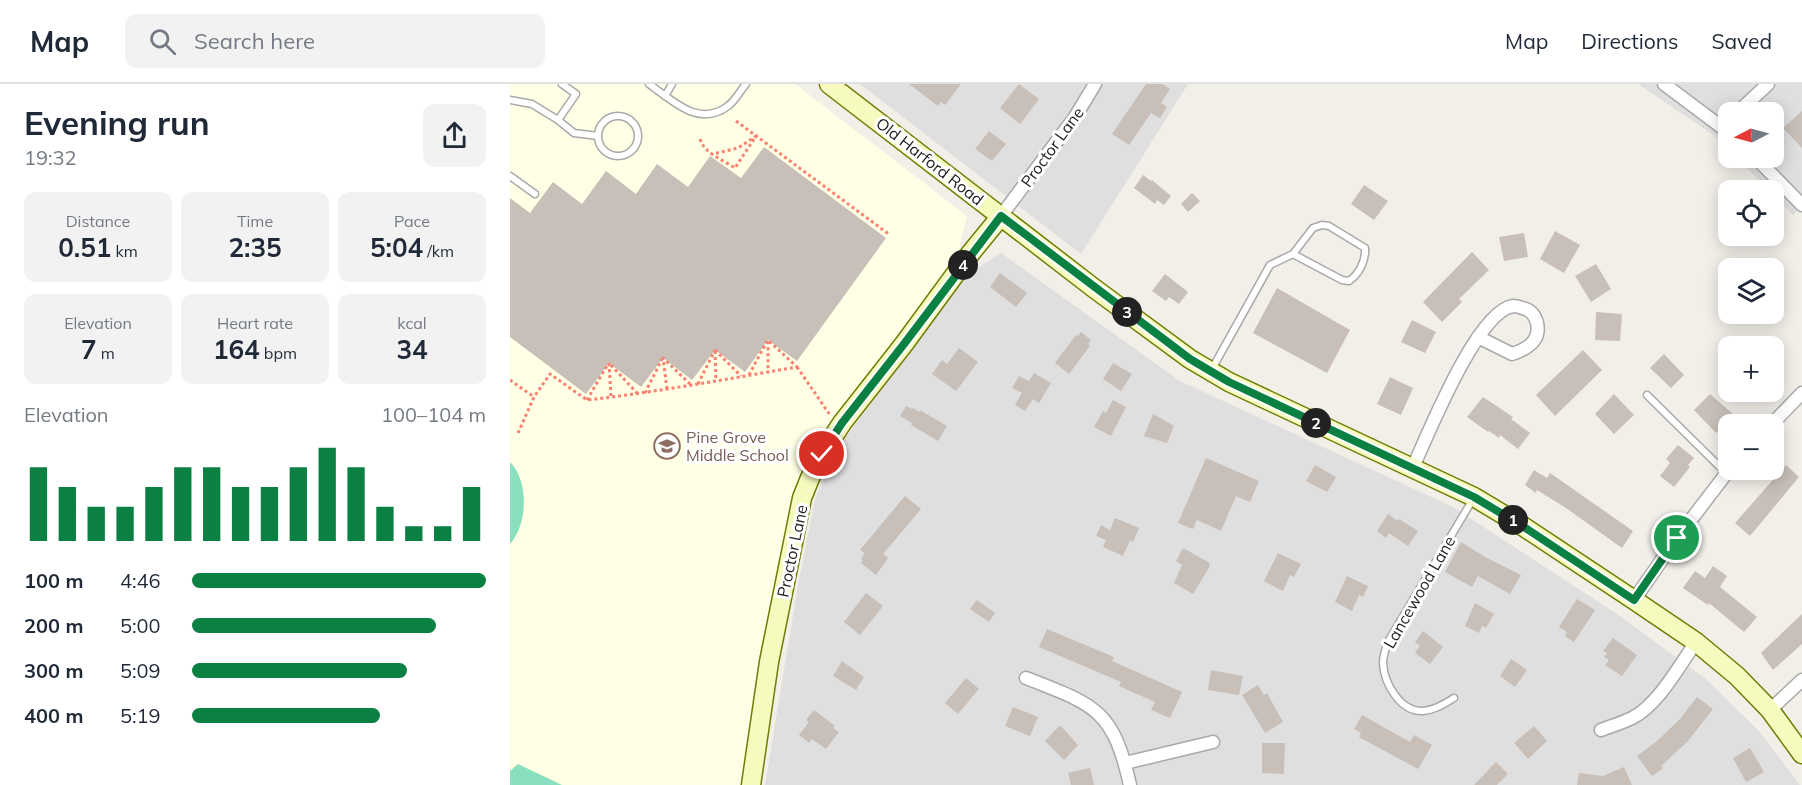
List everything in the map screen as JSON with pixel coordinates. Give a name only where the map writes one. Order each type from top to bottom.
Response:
[{"type":"street","name":"Old Harford Road","points":[[829,84],[1173,348],[1211,372],[1272,403],[1474,497],[1524,527],[1696,642],[1737,676],[1770,710],[1802,754]]},
{"type":"street","name":"Proctor Lane","points":[[751,785],[769,662],[802,498],[810,478],[842,423],[1076,117],[1095,84]]},
{"type":"street","points":[[1664,84],[1718,121]]},
{"type":"street","points":[[1749,102],[1768,84]]},
{"type":"street","points":[[1766,168],[1802,204]]},
{"type":"street","points":[[1413,467],[1463,360],[1478,338],[1493,319],[1504,310],[1514,306],[1526,309],[1535,316],[1538,329],[1534,342],[1527,350],[1512,354],[1478,338]]},
{"type":"street","points":[[1782,414],[1802,393]]},
{"type":"street","points":[[1634,600],[1721,480]]},
{"type":"street","points":[[1600,730],[1634,718],[1646,707],[1663,689],[1696,642]]},
{"type":"street","points":[[1026,678],[1086,703],[1099,713],[1118,741],[1130,785]]},
{"type":"street","points":[[1770,710],[1802,680]]},
{"type":"street","points":[[1125,763],[1213,742]]},
{"type":"lane","points":[[558,120],[576,94],[562,84]]},
{"type":"lane","points":[[649,84],[690,112],[703,116],[714,115],[730,105],[746,84]]},
{"type":"lane","points":[[666,96],[672,84]]},
{"type":"lane","points":[[510,100],[532,104],[574,133],[598,136]]},
{"type":"lane","points":[[619,116],[631,121],[637,132],[636,144],[632,150],[620,156],[602,149],[598,136],[606,120],[619,116]]},
{"type":"lane","points":[[510,176],[535,194]]},
{"type":"lane","points":[[1211,372],[1270,265],[1293,254],[1313,228],[1322,225],[1329,226],[1359,243],[1365,248],[1366,256],[1356,276],[1349,281],[1342,280],[1293,254]]},
{"type":"lane","points":[[1647,395],[1718,462]]},
{"type":"lane","name":"Lancewood Lane","points":[[1454,698],[1437,708],[1426,710],[1415,710],[1404,705],[1393,692],[1387,679],[1383,656],[1389,640],[1474,497]]},
{"type":"path","points":[[736,121],[890,234]]},
{"type":"path","points":[[713,154],[738,148],[756,136]]},
{"type":"path","points":[[700,139],[703,147],[735,168],[756,136]]},
{"type":"path","points":[[768,340],[796,367],[821,401]]},
{"type":"path","points":[[768,340],[768,372]]},
{"type":"path","points":[[748,376],[768,340]]},
{"type":"path","points":[[715,350],[742,377]]},
{"type":"path","points":[[715,350],[716,381]]},
{"type":"path","points":[[698,384],[715,350]]},
{"type":"path","points":[[663,358],[692,386]]},
{"type":"path","points":[[663,358],[667,389]]},
{"type":"path","points":[[645,393],[663,358]]},
{"type":"path","points":[[609,363],[638,394]]},
{"type":"path","points":[[609,363],[611,397]]},
{"type":"path","points":[[587,400],[609,363]]},
{"type":"path","points":[[518,433],[534,397],[550,374],[587,400],[692,386],[796,367]]},
{"type":"path","points":[[510,380],[534,397]]},
{"type":"shaded area","name":"Pine Grove Middle School","points":[[510,84],[795,84],[967,216],[957,256],[813,465],[749,785],[510,785]]},
{"type":"shaded area","points":[[860,84],[1188,84],[1081,254]]},
{"type":"shaded area","points":[[1638,84],[1802,84],[1802,206],[1793,215],[1784,206],[1784,180],[1759,180],[1746,168],[1784,168],[1784,102],[1718,102],[1718,139]]},
{"type":"shaded area","points":[[1001,253],[1180,381],[1453,507],[1617,614],[1707,680],[1759,731],[1800,785],[765,785],[798,585],[815,499],[835,452],[964,277]]},
{"type":"green space","points":[[510,462],[521,480],[524,503],[520,525],[510,544]]},
{"type":"green space","points":[[518,764],[562,785],[510,785],[510,771]]},
{"type":"building","points":[[909,84],[961,84],[945,105],[941,102],[938,106]]},
{"type":"building","points":[[1019,84],[1039,99],[1020,124],[1000,108]]},
{"type":"building","points":[[1146,84],[1162,84],[1170,89],[1161,103],[1167,107],[1160,118],[1151,113],[1129,145],[1112,134]]},
{"type":"building","points":[[1802,111],[1802,148],[1784,129]]},
{"type":"building","points":[[989,131],[1006,144],[992,161],[975,149]]},
{"type":"building","points":[[764,147],[886,238],[797,361],[768,340],[745,372],[715,350],[692,380],[663,358],[641,387],[609,363],[586,394],[510,337],[510,198],[530,213],[553,182],[582,204],[606,171],[636,194],[657,164],[688,187],[710,156],[741,178]]},
{"type":"building","points":[[1143,175],[1171,196],[1164,205],[1157,200],[1155,204],[1134,188]]},
{"type":"building","points":[[1364,185],[1388,201],[1374,220],[1351,204]]},
{"type":"building","points":[[1192,193],[1200,201],[1188,212],[1181,204]]},
{"type":"building","points":[[1555,231],[1580,245],[1564,273],[1540,259]]},
{"type":"building","points":[[1524,233],[1528,257],[1504,261],[1499,237]]},
{"type":"building","points":[[1472,252],[1489,270],[1459,299],[1462,302],[1442,322],[1423,302]]},
{"type":"building","points":[[1596,264],[1611,289],[1591,302],[1575,276]]},
{"type":"building","points":[[1000,273],[1027,293],[1016,307],[990,287]]},
{"type":"building","points":[[1165,274],[1188,292],[1179,304],[1169,297],[1166,301],[1152,291]]},
{"type":"building","points":[[1277,288],[1350,330],[1327,373],[1253,333]]},
{"type":"building","points":[[1596,312],[1622,314],[1620,341],[1595,340]]},
{"type":"building","points":[[1412,320],[1436,332],[1425,353],[1401,342]]},
{"type":"building","points":[[1081,332],[1091,340],[1088,344],[1090,346],[1069,374],[1055,363],[1076,335],[1078,336]]},
{"type":"building","points":[[959,348],[978,362],[956,391],[932,374],[942,360],[947,364]]},
{"type":"building","points":[[1583,350],[1602,370],[1555,416],[1536,395]]},
{"type":"building","points":[[1664,354],[1684,375],[1671,388],[1650,368]]},
{"type":"building","points":[[1113,363],[1132,374],[1121,391],[1103,379]]},
{"type":"building","points":[[1034,373],[1051,383],[1039,403],[1033,399],[1025,411],[1015,405],[1022,393],[1012,388],[1019,376],[1029,381]]},
{"type":"building","points":[[1390,377],[1413,388],[1401,415],[1377,404]]},
{"type":"building","points":[[1614,394],[1634,415],[1614,434],[1595,414]]},
{"type":"building","points":[[1710,394],[1733,414],[1718,414],[1716,433],[1694,410]]},
{"type":"building","points":[[1483,397],[1513,417],[1511,419],[1530,433],[1518,449],[1500,435],[1499,438],[1467,417]]},
{"type":"building","points":[[1113,400],[1126,407],[1111,436],[1094,427],[1103,411],[1106,413]]},
{"type":"building","points":[[906,406],[919,412],[920,410],[947,426],[938,441],[900,416]]},
{"type":"building","points":[[1153,414],[1174,426],[1167,443],[1144,436]]},
{"type":"building","points":[[1678,445],[1694,458],[1688,465],[1690,467],[1674,487],[1660,476],[1670,463],[1666,459]]},
{"type":"building","points":[[1206,458],[1259,481],[1250,502],[1236,496],[1221,531],[1197,520],[1193,529],[1178,523]]},
{"type":"building","points":[[1315,465],[1336,477],[1327,492],[1306,481]]},
{"type":"building","points":[[1786,465],[1799,477],[1750,536],[1735,523],[1773,480],[1784,480]]},
{"type":"building","points":[[1534,470],[1547,478],[1550,473],[1633,531],[1622,548],[1566,508],[1525,485]]},
{"type":"building","points":[[905,496],[921,509],[883,554],[888,558],[876,575],[861,563],[865,553],[860,550]]},
{"type":"building","points":[[1388,514],[1418,531],[1408,546],[1389,533],[1386,538],[1377,531]]},
{"type":"building","points":[[1115,518],[1139,528],[1133,542],[1130,540],[1123,556],[1103,547],[1106,540],[1096,536],[1101,525],[1110,530]]},
{"type":"building","points":[[1461,542],[1521,575],[1510,594],[1478,576],[1472,587],[1445,572]]},
{"type":"building","points":[[1183,548],[1210,563],[1193,594],[1174,583],[1182,565],[1176,561]]},
{"type":"building","points":[[1278,553],[1301,564],[1294,577],[1290,575],[1283,591],[1264,581]]},
{"type":"building","points":[[1713,566],[1727,576],[1720,587],[1757,617],[1744,632],[1709,603],[1708,605],[1683,588],[1695,571],[1705,578]]},
{"type":"building","points":[[1347,576],[1368,586],[1363,597],[1359,595],[1352,611],[1335,602]]},
{"type":"building","points":[[866,593],[883,606],[860,635],[844,622]]},
{"type":"building","points":[[1577,599],[1595,610],[1574,642],[1565,636],[1567,632],[1559,627]]},
{"type":"building","points":[[977,600],[995,613],[989,622],[970,609]]},
{"type":"building","points":[[1475,603],[1494,614],[1486,628],[1482,626],[1479,633],[1465,626]]},
{"type":"building","points":[[1802,614],[1802,644],[1773,670],[1761,653]]},
{"type":"building","points":[[1047,629],[1114,657],[1112,661],[1182,692],[1170,718],[1151,710],[1155,702],[1119,686],[1121,682],[1039,647]]},
{"type":"building","points":[[1423,631],[1443,647],[1430,664],[1415,653],[1420,646],[1415,642]]},
{"type":"building","points":[[1613,638],[1637,655],[1622,676],[1605,665],[1609,660],[1604,657],[1607,653],[1603,651]]},
{"type":"building","points":[[1511,659],[1527,670],[1515,687],[1500,676]]},
{"type":"building","points":[[842,661],[864,677],[856,690],[833,676]]},
{"type":"building","points":[[1211,670],[1243,676],[1239,695],[1208,690]]},
{"type":"building","points":[[966,678],[979,689],[958,714],[945,703]]},
{"type":"building","points":[[1258,685],[1264,695],[1267,693],[1283,722],[1265,733],[1242,695]]},
{"type":"building","points":[[1697,697],[1713,709],[1688,741],[1661,766],[1663,768],[1652,776],[1637,756],[1680,719]]},
{"type":"building","points":[[1013,707],[1038,717],[1030,736],[1005,726]]},
{"type":"building","points":[[814,710],[835,726],[833,728],[839,732],[826,749],[812,739],[809,743],[799,735],[809,722],[806,720]]},
{"type":"building","points":[[1362,715],[1410,742],[1414,735],[1432,745],[1418,769],[1359,737],[1361,733],[1354,729]]},
{"type":"building","points":[[1059,726],[1078,745],[1064,760],[1045,741]]},
{"type":"building","points":[[1534,726],[1547,741],[1528,759],[1514,743]]},
{"type":"building","points":[[1262,743],[1285,743],[1284,774],[1262,773]]},
{"type":"building","points":[[1750,748],[1764,772],[1746,782],[1733,758]]},
{"type":"building","points":[[1496,762],[1508,774],[1497,785],[1474,785]]},
{"type":"building","points":[[1624,767],[1632,785],[1577,785],[1579,773],[1603,776]]},
{"type":"building","points":[[1090,768],[1094,785],[1071,785],[1068,773]]},
{"type":"place","name":"Pine Grove Middle School","points":[[667,446]]},
{"type":"route","points":[[822,454],[842,423],[1001,216],[1190,359],[1229,382],[1272,403],[1474,497],[1524,527],[1634,600],[1677,538]]}]
